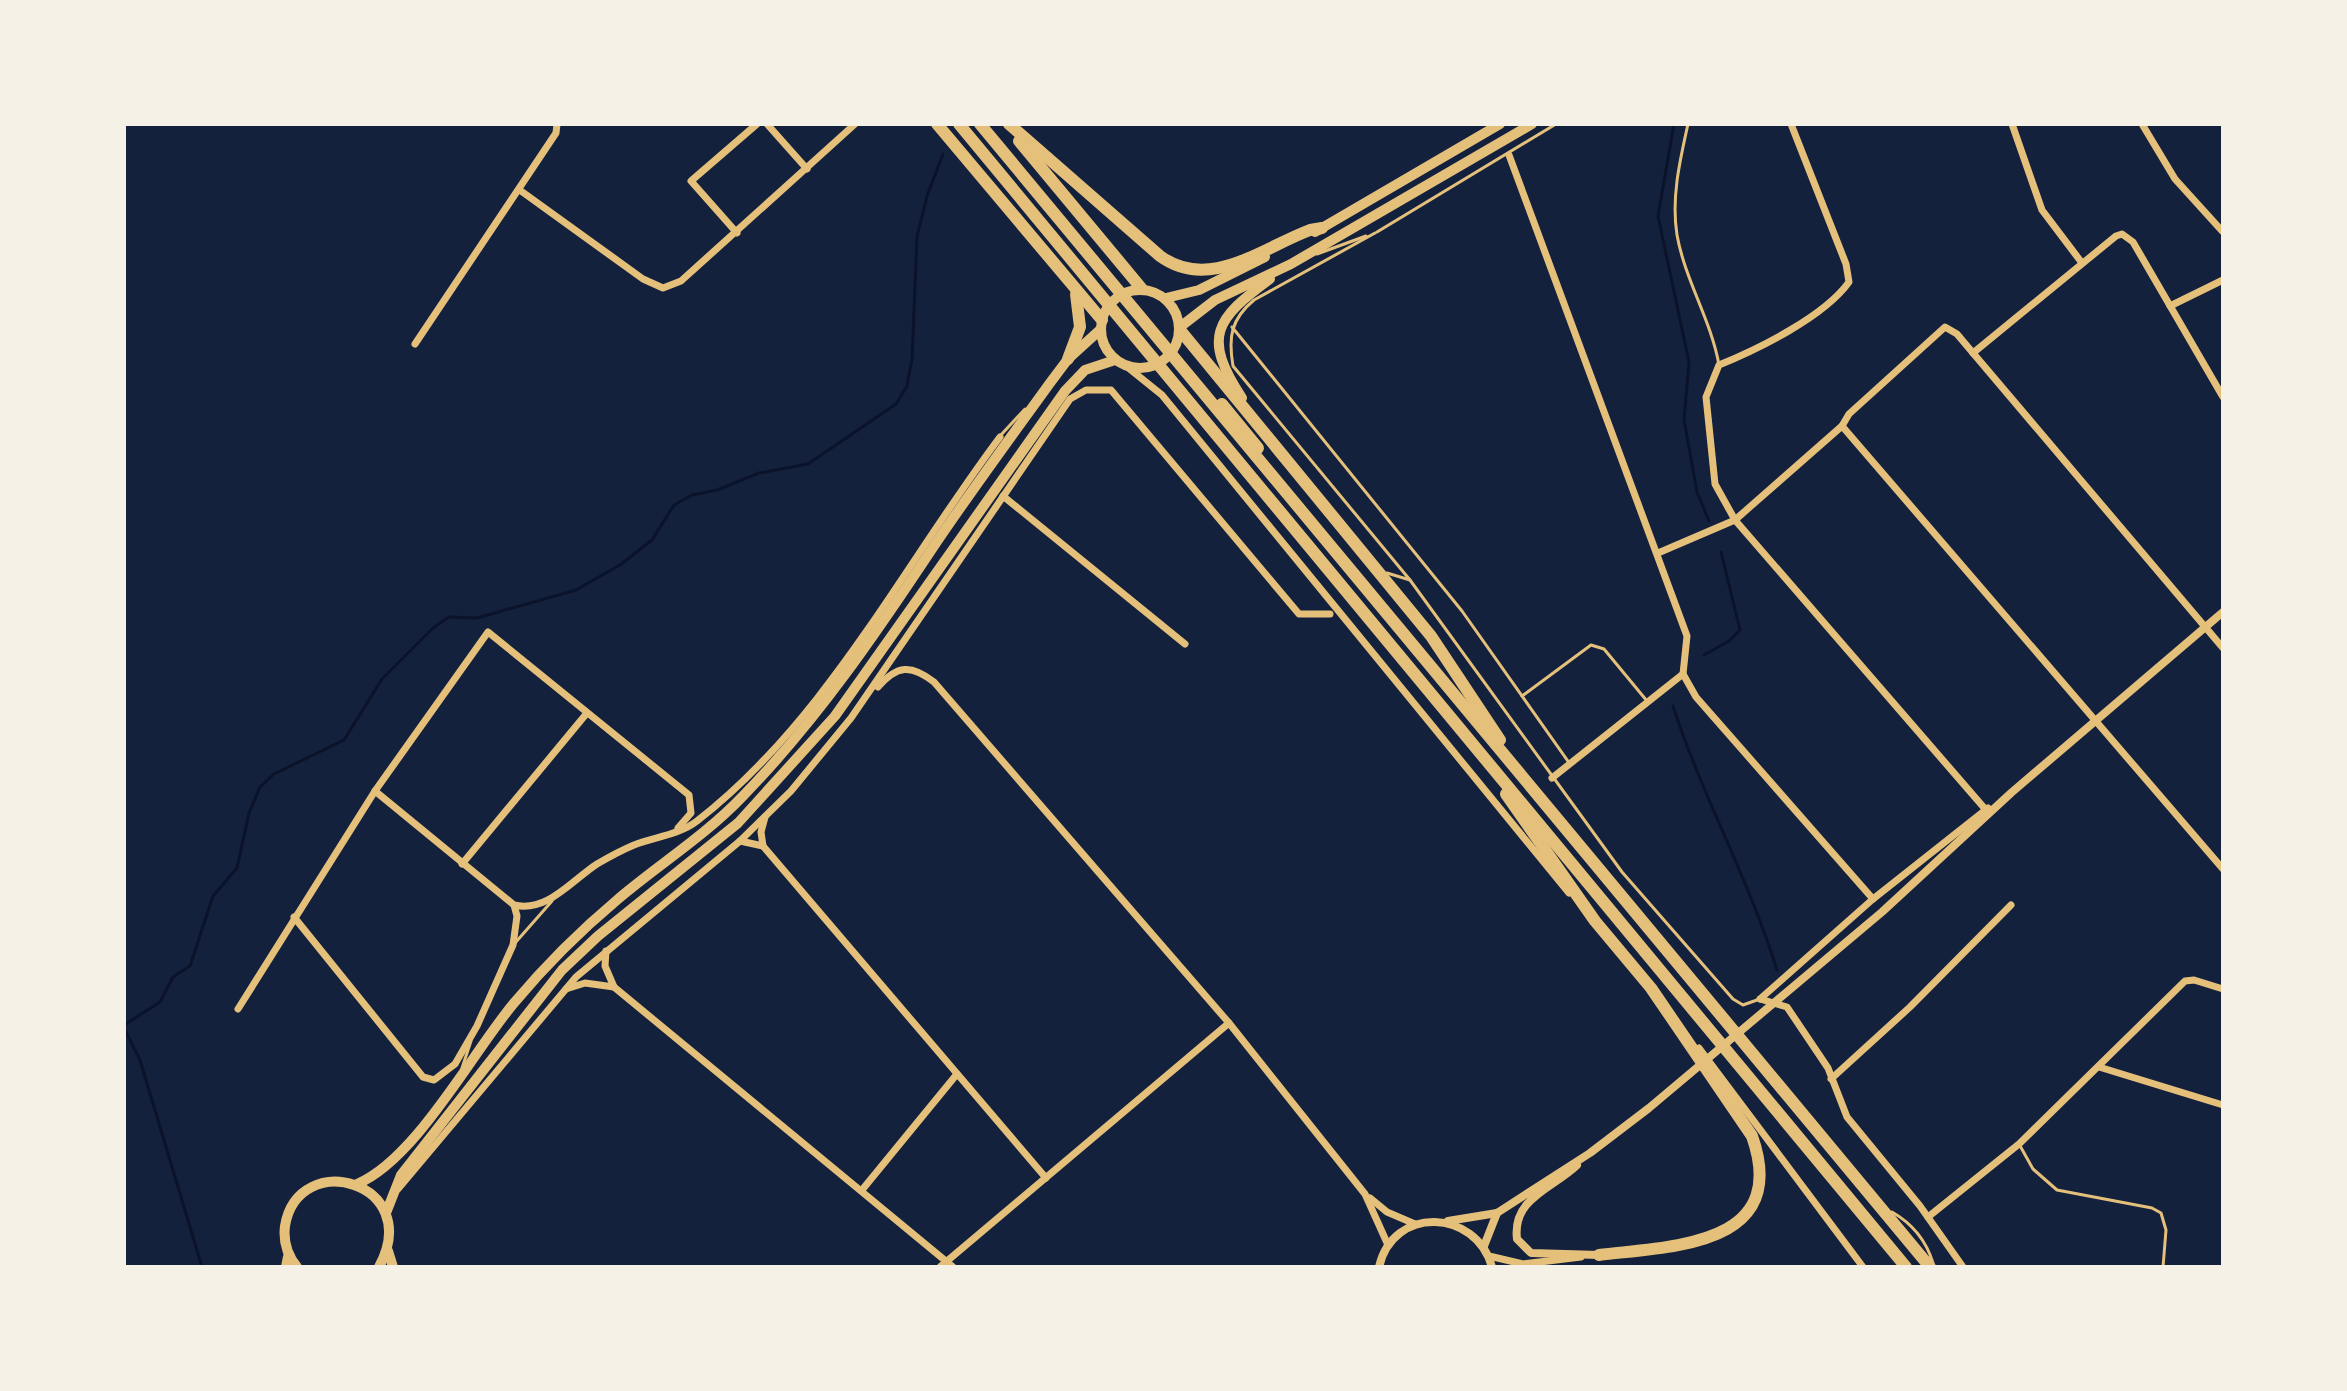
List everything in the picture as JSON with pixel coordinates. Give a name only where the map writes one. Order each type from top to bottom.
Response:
[{"type":"highway","points":[[937,124],[1101,325]]},
{"type":"highway","points":[[959,124],[1906,1267]]},
{"type":"highway","points":[[980,124],[1091,252]]},
{"type":"highway","points":[[990,124],[1307,516],[1932,1267]]},
{"type":"highway","points":[[1007,124],[1160,256],[1180,268],[1212,271],[1283,240],[1322,228]]},
{"type":"highway","points":[[1007,124],[1142,289]]},
{"type":"highway","points":[[1068,359],[1080,327],[1076,294]]},
{"type":"highway","points":[[1180,329],[1260,431],[1431,636],[1489,719],[1513,764]]},
{"type":"highway","points":[[1490,766],[1515,809],[1595,921],[1651,988],[1752,1136],[1758,1152],[1759,1185],[1745,1215],[1715,1237],[1695,1243],[1599,1255]]},
{"type":"main road","points":[[1166,298],[1199,290],[1322,228],[1500,124]]},
{"type":"main road","points":[[1180,329],[1215,300],[1291,264],[1532,124]]},
{"type":"main road","points":[[1260,431],[1226,374],[1216,342],[1220,327],[1236,304],[1291,264]]},
{"type":"main road","points":[[357,1184],[378,1176],[457,1082],[512,1005],[563,949],[616,901],[742,798],[834,693],[1050,383],[1101,325],[1116,298],[1142,289],[1166,298],[1176,311],[1180,329],[1172,354],[1162,362],[1138,369],[1115,360],[1104,346],[1101,325]]},
{"type":"main road","points":[[386,1213],[401,1175],[562,970],[598,936],[738,823],[835,716],[1085,370],[1115,360]]},
{"type":"main road","points":[[291,1264],[284,1236],[287,1215],[299,1197],[316,1185],[337,1180],[357,1184],[375,1196],[386,1213],[390,1238],[388,1251],[379,1267]]},
{"type":"main road","points":[[388,1251],[393,1267]]},
{"type":"street","points":[[415,344],[521,191],[556,133],[557,124]]},
{"type":"street","points":[[737,233],[691,181],[757,124]]},
{"type":"street","points":[[767,124],[807,169]]},
{"type":"street","points":[[521,191],[643,279],[663,288],[681,281],[855,124]]},
{"type":"street","points":[[1791,124],[1846,264],[1849,282],[1825,305],[1782,333],[1750,353],[1719,365],[1706,397],[1715,484],[1735,520],[1986,810]]},
{"type":"street","points":[[2012,124],[2042,210],[2082,263]]},
{"type":"street","points":[[2142,124],[2175,179],[2223,232]]},
{"type":"street","points":[[1509,155],[1687,636],[1683,674],[1696,697],[1873,899]]},
{"type":"street","points":[[1973,353],[2116,236],[2128,236],[2223,397]]},
{"type":"street","points":[[2170,306],[2223,280]]},
{"type":"street","points":[[1658,553],[1735,520],[1842,426],[1849,414],[1945,327],[1957,334],[2223,648]]},
{"type":"street","points":[[1126,366],[1145,378],[1170,404],[1507,821],[1595,921]]},
{"type":"street","points":[[851,718],[1003,496],[1053,413],[1086,390],[1111,390],[1299,614],[1330,614]]},
{"type":"street","points":[[1842,426],[2223,869]]},
{"type":"street","points":[[375,791],[514,905],[527,908],[557,895],[609,858],[694,823],[730,793],[809,705],[852,650],[1000,437]]},
{"type":"street","points":[[1003,496],[1185,644]]},
{"type":"street","points":[[391,1196],[410,1178],[566,989],[606,950],[740,841],[765,817],[890,673],[905,667],[918,670],[934,682],[1229,1023],[1365,1194],[1387,1212],[1415,1224],[1497,1213],[1590,1153],[1649,1108],[1882,912],[2011,793],[2223,612]]},
{"type":"street","points":[[238,1009],[375,791],[488,632],[689,795],[691,813],[673,832]]},
{"type":"street","points":[[1552,778],[1683,674]]},
{"type":"street","points":[[462,864],[587,713]]},
{"type":"street","points":[[1760,999],[1873,899],[2011,793]]},
{"type":"street","points":[[765,817],[761,832],[763,846],[1046,1178]]},
{"type":"street","points":[[740,841],[763,846]]},
{"type":"street","points":[[294,917],[423,1077],[434,1080],[445,1075],[455,1064],[477,1026],[513,945],[517,916],[514,905]]},
{"type":"street","points":[[1831,1079],[1910,1007],[2011,905]]},
{"type":"street","points":[[606,950],[605,966],[614,987],[951,1264]]},
{"type":"street","points":[[1928,1217],[2019,1144],[2185,981],[2194,980],[2223,989]]},
{"type":"street","points":[[566,989],[585,983],[614,987]]},
{"type":"street","points":[[1651,988],[1770,1139],[1863,1267]]},
{"type":"street","points":[[1760,999],[1787,1007],[1828,1068],[1847,1117],[1928,1217],[1963,1267]]},
{"type":"street","points":[[940,1267],[951,1264],[1046,1178],[1229,1023]]},
{"type":"street","points":[[2099,1067],[2223,1105]]},
{"type":"street","points":[[862,1190],[957,1074]]},
{"type":"street","points":[[1590,1153],[1560,1181],[1523,1204],[1516,1227],[1517,1239],[1531,1253],[1599,1255]]},
{"type":"street","points":[[1365,1194],[1388,1245]]},
{"type":"street","points":[[1484,1246],[1497,1213]]},
{"type":"street","points":[[1448,1221],[1462,1226],[1484,1246],[1492,1267]]},
{"type":"street","points":[[1379,1267],[1388,1245],[1415,1224]]},
{"type":"street","points":[[1489,1256],[1523,1264],[1599,1255]]},
{"type":"lane","points":[[1556,124],[1509,155],[1254,300],[1239,312],[1232,327],[1230,345],[1233,366],[1410,580],[1622,872],[1733,999],[1743,1005],[1760,999]]},
{"type":"lane","points":[[1688,124],[1676,178],[1677,234],[1715,342],[1719,365]]},
{"type":"lane","points":[[1291,264],[1375,233]]},
{"type":"lane","points":[[1232,327],[1462,611],[1570,765]]},
{"type":"lane","points":[[1000,437],[1050,383]]},
{"type":"lane","points":[[1365,556],[1387,573],[1410,580]]},
{"type":"lane","points":[[1522,696],[1591,645],[1604,649],[1647,702]]},
{"type":"lane","points":[[513,945],[557,895]]},
{"type":"lane","points":[[457,1082],[477,1026]]},
{"type":"lane","points":[[2019,1144],[2033,1169],[2057,1190],[2152,1208],[2161,1213],[2165,1220],[2163,1267]]},
{"type":"waterway","points":[[1674,124],[1658,216],[1689,362],[1684,420],[1697,492],[1709,521]]},
{"type":"waterway","points":[[124,1025],[160,1002],[173,977],[190,966],[213,896],[237,868],[249,813],[260,787],[274,774],[344,740],[382,679],[433,628],[449,617],[477,618],[576,590],[620,565],[652,540],[674,505],[692,495],[717,490],[759,473],[808,464],[896,404],[907,386],[912,359],[917,237],[927,196],[943,154]]},
{"type":"waterway","points":[[1704,655],[1729,641],[1740,630],[1721,552]]},
{"type":"waterway","points":[[1673,706],[1777,970]]},
{"type":"waterway","points":[[124,1028],[140,1060],[202,1267]]}]
